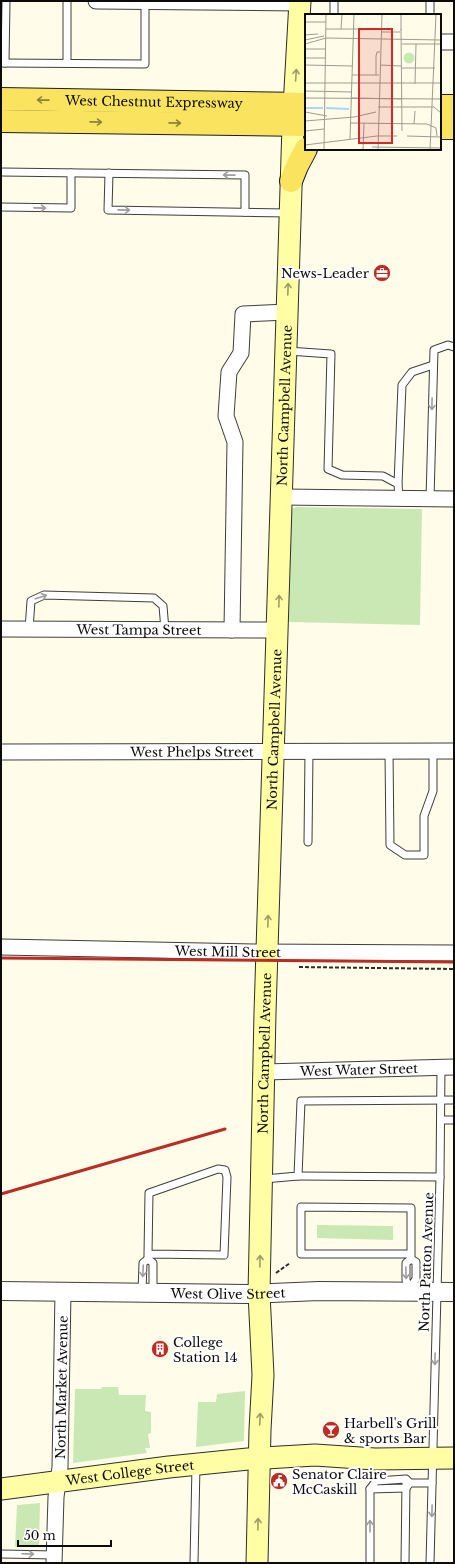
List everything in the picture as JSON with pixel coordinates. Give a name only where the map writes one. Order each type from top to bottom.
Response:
[{"type":"main road","name":"North Campbell Avenue","points":[[257,1563],[259,1458],[263,1375],[259,1293],[267,952],[291,182],[299,125],[300,104],[302,39],[300,2]]},
{"type":"main road","name":"West Chestnut Expressway","points":[[1,99],[300,104]]},
{"type":"main road","points":[[441,106],[454,106]]},
{"type":"main road","name":"West Chestnut Expressway","points":[[1,121],[299,125]]},
{"type":"main road","points":[[441,128],[454,128]]},
{"type":"main road","points":[[291,182],[299,161],[305,150]]},
{"type":"main road","name":"West College Street","points":[[1,1489],[196,1464],[259,1458],[314,1455],[375,1460],[454,1458]]},
{"type":"street","points":[[96,1],[300,2]]},
{"type":"street","points":[[441,42],[454,42]]},
{"type":"street","points":[[232,630],[234,442],[226,416],[229,372],[241,353],[243,314],[287,312]]},
{"type":"street","points":[[282,497],[398,491],[430,499],[454,499]]},
{"type":"street","name":"West Tampa Street","points":[[1,629],[278,630]]},
{"type":"street","name":"West Phelps Street","points":[[1,752],[454,751]]},
{"type":"street","name":"West Mill Street","points":[[1,948],[454,953]]},
{"type":"street","name":"West Water Street","points":[[264,1072],[448,1067]]},
{"type":"street","name":"West Olive Street","points":[[1,1291],[259,1293],[410,1289],[446,1292]]},
{"type":"street","name":"North Market Avenue","points":[[54,1559],[60,1467],[63,1292]]},
{"type":"lane","points":[[6,1],[3,21],[3,63],[145,64],[138,1]]},
{"type":"lane","points":[[67,1],[67,64]]},
{"type":"lane","points":[[334,1],[334,14]]},
{"type":"lane","points":[[430,1],[430,14]]},
{"type":"lane","points":[[1,172],[245,175],[245,212]]},
{"type":"lane","points":[[1,207],[71,208],[71,173]]},
{"type":"lane","points":[[109,173],[108,210],[290,213]]},
{"type":"lane","points":[[430,499],[432,365],[434,350],[448,345],[454,347]]},
{"type":"lane","points":[[286,350],[331,354],[328,469],[342,475],[383,476],[398,491]]},
{"type":"lane","points":[[398,491],[402,386],[412,372],[432,365]]},
{"type":"lane","points":[[29,629],[31,601],[44,595],[154,598],[163,606],[165,630]]},
{"type":"lane","points":[[389,751],[390,845],[405,855],[424,855],[424,816],[433,790],[432,751]]},
{"type":"lane","points":[[308,842],[309,752]]},
{"type":"lane","name":"North Patton Avenue","points":[[430,1563],[433,1458],[446,1292],[440,1177],[441,1100],[448,1067]]},
{"type":"lane","points":[[298,1176],[301,1101],[454,1100]]},
{"type":"lane","points":[[441,1120],[454,1120]]},
{"type":"lane","points":[[147,1292],[143,1263],[148,1257],[224,1255],[227,1177],[225,1170],[218,1168],[149,1193],[148,1257],[152,1263],[147,1292]]},
{"type":"lane","points":[[262,1179],[298,1176],[440,1177]]},
{"type":"lane","points":[[410,1289],[416,1280],[416,1262],[411,1257],[301,1254],[301,1207],[411,1208],[411,1257]]},
{"type":"lane","points":[[194,1563],[196,1464]]},
{"type":"lane","points":[[370,1563],[370,1489],[376,1481],[432,1484]]},
{"type":"lane","points":[[405,1563],[407,1483]]},
{"type":"lane","points":[[1,1554],[54,1559]]},
{"type":"path","points":[[295,967],[454,969]]},
{"type":"path","points":[[273,1275],[290,1262]]},
{"type":"green space","points":[[293,508],[422,509],[420,625],[289,622],[291,513]]},
{"type":"green space","points":[[317,1225],[393,1226],[393,1240],[317,1238]]},
{"type":"green space","points":[[102,1387],[118,1387],[119,1395],[146,1395],[145,1411],[151,1412],[151,1433],[148,1434],[150,1448],[145,1448],[147,1453],[73,1463],[75,1389],[101,1389]]},
{"type":"green space","points":[[245,1391],[244,1441],[196,1447],[198,1402],[216,1402],[217,1394]]},
{"type":"green space","points":[[40,1503],[39,1546],[15,1547],[17,1505]]},
{"type":"railway","points":[[1,958],[454,962]]},
{"type":"railway","points":[[1,1194],[225,1129]]},
{"type":"place","name":"News-Leader","points":[[382,273]]},
{"type":"place","name":"College Station 14","points":[[160,1349]]},
{"type":"place","name":"Harbell's Grill & sports Bar","points":[[331,1430]]},
{"type":"place","name":"Senator Claire McCaskill","points":[[279,1481]]}]
